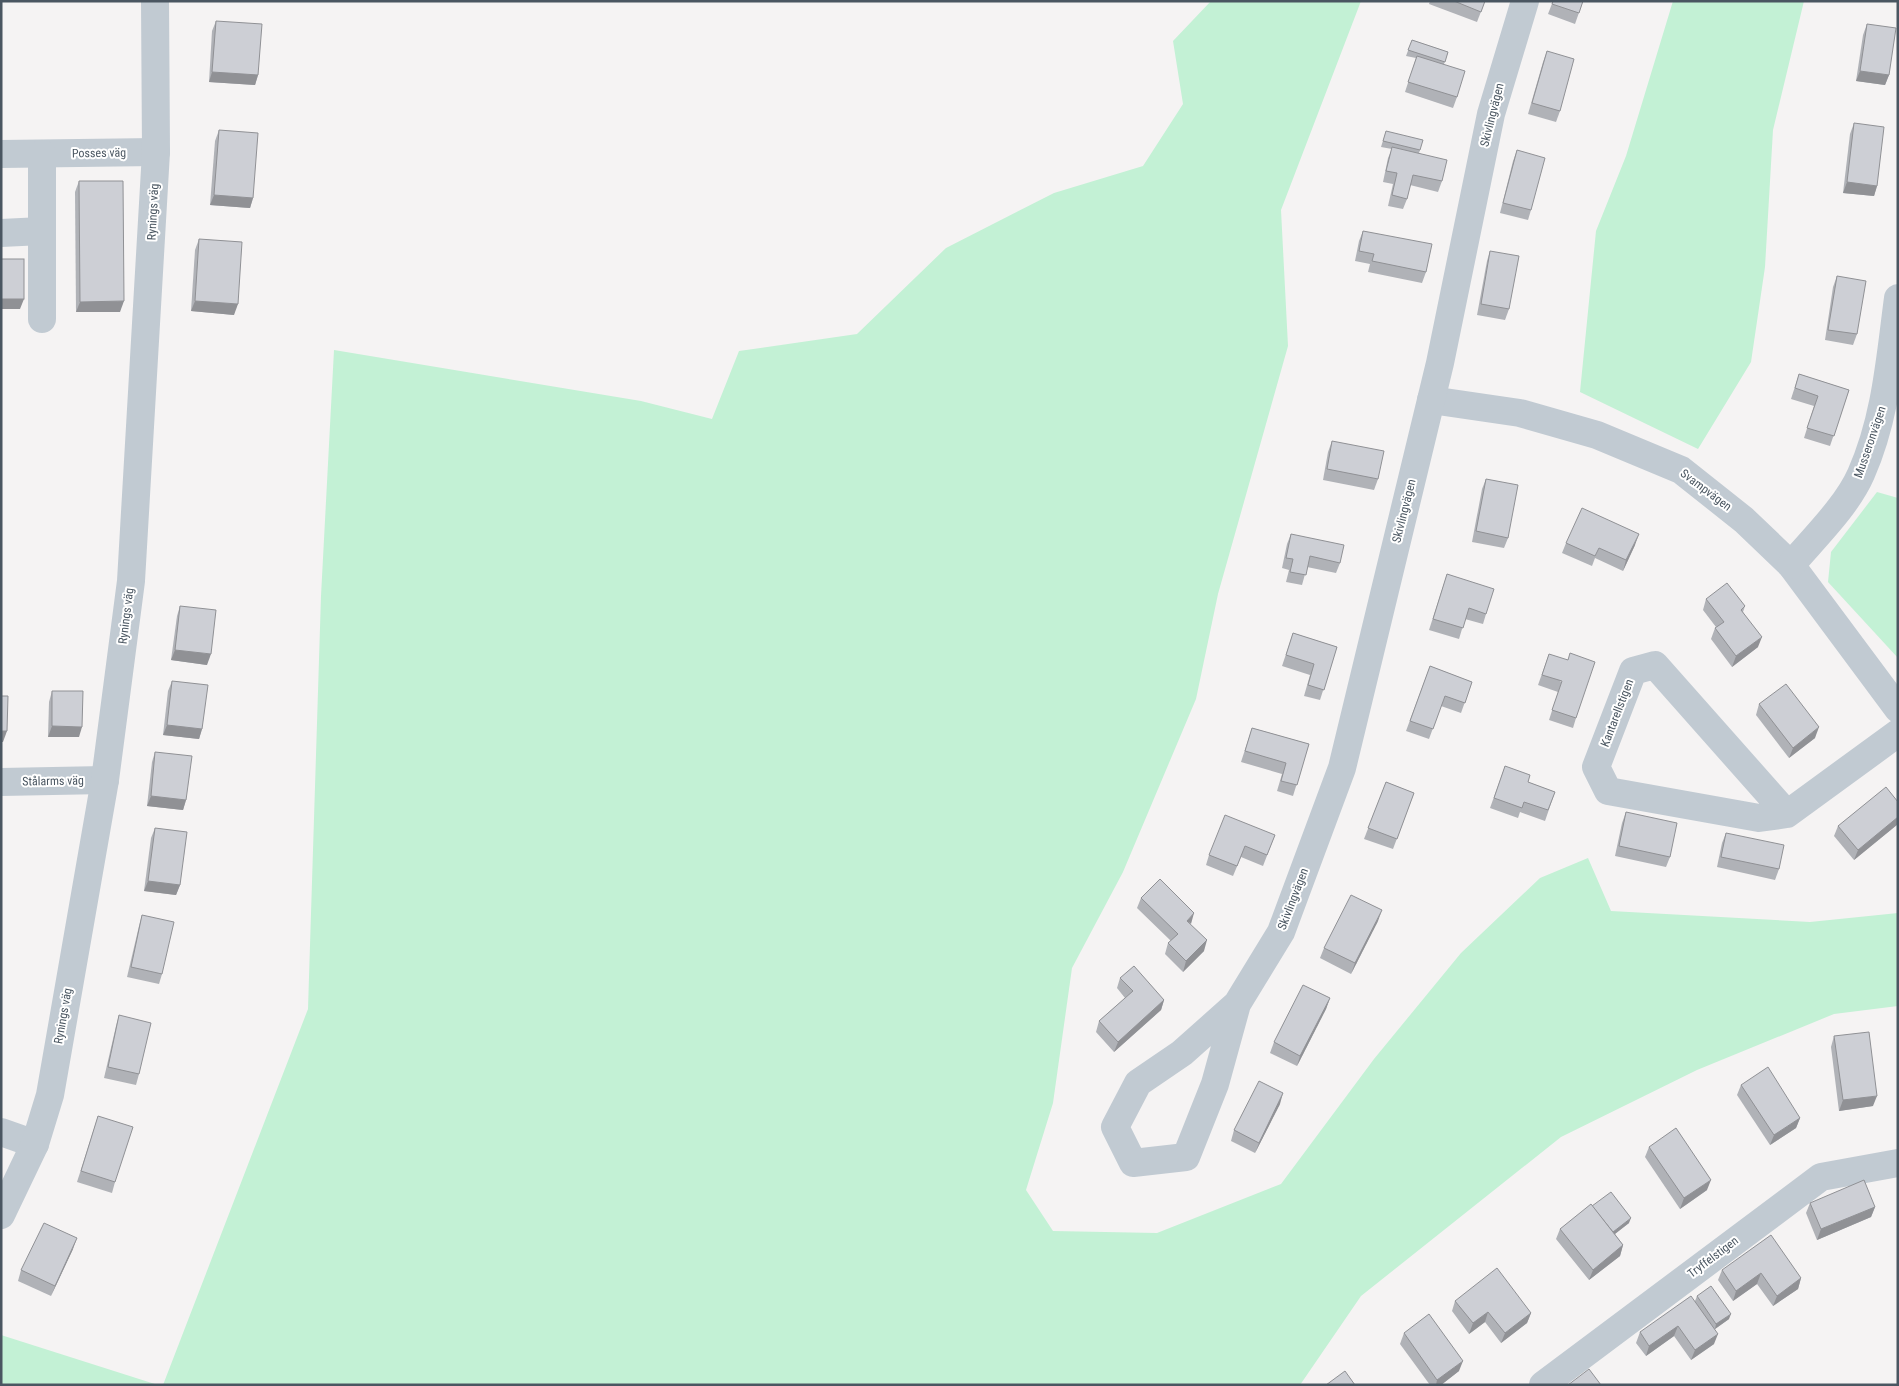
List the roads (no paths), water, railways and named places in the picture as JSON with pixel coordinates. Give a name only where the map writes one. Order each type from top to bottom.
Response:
[{"type":"street","name":"Rynings väg","points":[[1,1215],[35,1144],[50,1094],[105,780],[131,581],[156,152],[155,1]]},
{"type":"street","name":"Skivlingvägen","points":[[1238,1004],[1182,1053],[1138,1082],[1115,1127],[1133,1163],[1186,1157],[1215,1084],[1238,1004],[1281,932],[1342,768],[1431,400],[1491,114],[1525,1]]},
{"type":"street","name":"Posses väg","points":[[1,154],[156,152]]},
{"type":"street","points":[[42,154],[42,319]]},
{"type":"street","points":[[1,233],[42,231]]},
{"type":"street","name":"Musseronvägen","points":[[1791,565],[1836,512],[1861,475],[1883,411],[1898,298]]},
{"type":"street","name":"Svampvägen","points":[[1431,400],[1529,415],[1597,435],[1681,470],[1744,520],[1791,565],[1898,709]]},
{"type":"street","name":"Kantarellstigen","points":[[1788,814],[1655,665],[1633,671],[1596,767],[1608,791],[1758,818],[1788,814],[1898,733]]},
{"type":"street","name":"Stålarms väg","points":[[1,782],[105,780]]},
{"type":"street","points":[[1,1132],[35,1144]]},
{"type":"street","name":"Tryffelstigen","points":[[1543,1385],[1821,1177],[1898,1163]]}]
